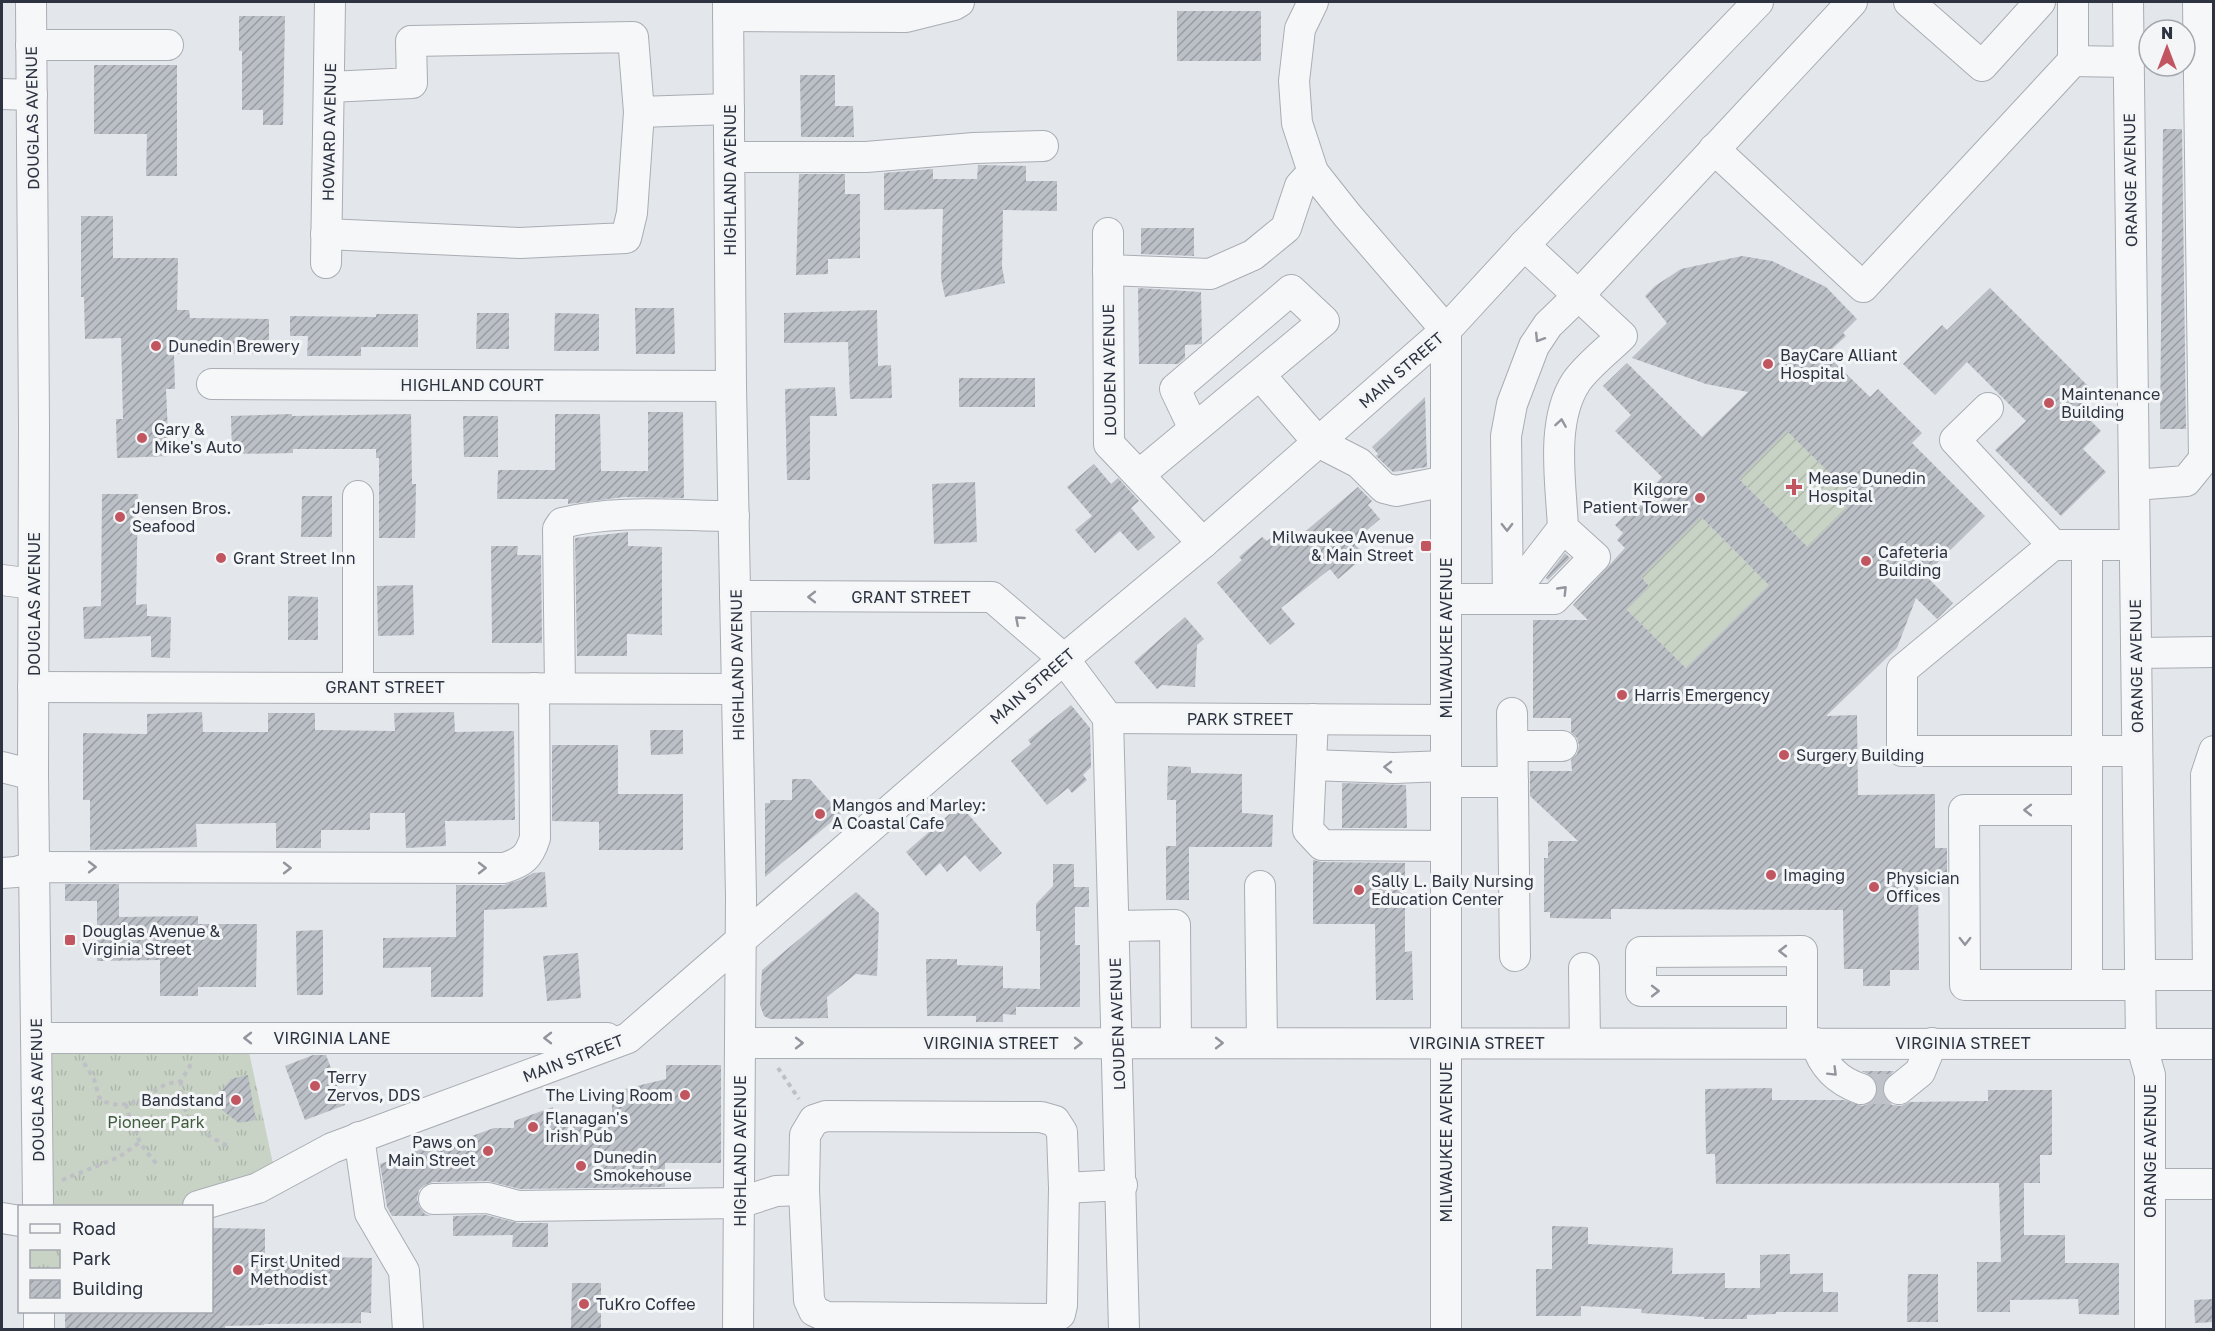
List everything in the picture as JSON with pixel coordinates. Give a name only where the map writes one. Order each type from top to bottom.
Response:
[{"type":"street","name":"DOUGLAS AVENUE","points":[[31,2],[33,775],[38,1205]]},
{"type":"street","name":"HOWARD AVENUE","points":[[326,263],[330,2]]},
{"type":"street","points":[[729,9],[906,17],[959,2]]},
{"type":"street","points":[[1313,2],[1300,29],[1294,81],[1297,123],[1313,172],[1446,330]]},
{"type":"street","name":"MAIN STREET","points":[[201,1205],[258,1188],[332,1148],[359,1137],[628,1038],[1064,659],[1203,543],[1446,330],[1524,245],[1758,2]]},
{"type":"street","points":[[1508,598],[1506,436],[1512,404],[1534,346],[1548,325],[1578,296],[1852,2]]},
{"type":"street","points":[[1910,2],[1982,66],[2040,2]]},
{"type":"street","points":[[2073,2],[2073,61]]},
{"type":"street","name":"ORANGE AVENUE","points":[[2128,2],[2136,56],[2134,545],[2141,1043],[2150,1075],[2150,1329]]},
{"type":"street","points":[[2196,18],[2198,2]]},
{"type":"street","name":"HIGHLAND AVENUE","points":[[729,9],[731,386],[741,941],[738,1329]]},
{"type":"street","points":[[326,234],[520,243],[626,238],[632,213],[639,112],[633,36],[411,41],[412,83],[330,87]]},
{"type":"street","points":[[31,45],[168,45]]},
{"type":"street","points":[[1714,149],[1863,286],[2073,61],[2136,56]]},
{"type":"street","points":[[2134,485],[2186,481],[2204,459],[2193,78]]},
{"type":"street","points":[[2,94],[32,95]]},
{"type":"street","points":[[639,112],[729,109]]},
{"type":"street","points":[[729,157],[866,157],[974,148],[1043,146]]},
{"type":"street","points":[[1108,270],[1210,274],[1252,255],[1286,228],[1300,186],[1313,172]]},
{"type":"street","name":"LOUDEN AVENUE","points":[[1108,233],[1109,444],[1203,543]]},
{"type":"street","points":[[1508,598],[1563,528],[1559,436],[1564,407],[1577,382],[1622,336],[1524,245]]},
{"type":"street","points":[[1139,475],[1324,321],[1290,290],[1175,389],[1194,429]]},
{"type":"street","name":"MILWAUKEE AVENUE","points":[[1446,330],[1446,1329]]},
{"type":"street","points":[[1260,375],[1318,442],[1359,463],[1384,488],[1396,491],[1446,482]]},
{"type":"street","name":"HIGHLAND COURT","points":[[212,384],[731,386]]},
{"type":"street","points":[[1988,408],[1955,440],[2053,545]]},
{"type":"street","points":[[358,496],[358,687]]},
{"type":"street","points":[[2,873],[34,867],[504,868],[519,864],[531,851],[535,838],[558,529],[562,523],[585,517],[734,516]]},
{"type":"street","points":[[1446,598],[1554,598],[1595,557],[1563,528]]},
{"type":"street","points":[[2134,545],[2053,545],[1902,670],[1902,751],[2137,751]]},
{"type":"street","points":[[2087,545],[2087,985]]},
{"type":"street","points":[[2,580],[33,584]]},
{"type":"street","name":"GRANT STREET","points":[[735,596],[992,597],[1064,659]]},
{"type":"street","points":[[2136,653],[2214,652]]},
{"type":"street","points":[[1064,659],[1108,718]]},
{"type":"street","name":"GRANT STREET","points":[[33,687],[737,689]]},
{"type":"street","points":[[1512,712],[1515,956]]},
{"type":"street","name":"LOUDEN AVENUE","points":[[1108,718],[1124,1329]]},
{"type":"street","name":"PARK STREET","points":[[1108,718],[1446,720]]},
{"type":"street","points":[[1313,720],[1308,830],[1322,845],[1446,846]]},
{"type":"street","points":[[1513,746],[1562,746]]},
{"type":"street","points":[[2087,810],[1964,810],[1965,985],[2087,985],[2211,975],[2206,775],[2214,751]]},
{"type":"street","points":[[1311,765],[1394,768],[1513,782]]},
{"type":"street","points":[[2,767],[33,775]]},
{"type":"street","points":[[1260,886],[1262,1043]]},
{"type":"street","points":[[1114,926],[1175,925],[1176,1043]]},
{"type":"street","points":[[1802,991],[1641,992],[1641,952],[1802,951],[1802,991],[1809,1043],[1827,1068],[1840,1079],[1862,1089]]},
{"type":"street","points":[[1584,968],[1585,1043]]},
{"type":"street","name":"VIRGINIA LANE","points":[[36,1038],[628,1038]]},
{"type":"street","name":"VIRGINIA STREET","points":[[741,1043],[2214,1044]]},
{"type":"street","points":[[1899,1089],[1920,1072],[1932,1043]]},
{"type":"street","points":[[826,1116],[1041,1117],[1055,1121],[1062,1132],[1064,1188],[1062,1305],[1060,1314],[1053,1319],[827,1317],[814,1311],[809,1300],[804,1190],[805,1135],[814,1120],[826,1116]]},
{"type":"street","points":[[359,1137],[369,1213],[404,1271],[408,1329]]},
{"type":"street","points":[[2150,1184],[2214,1184]]},
{"type":"street","points":[[1064,1188],[1122,1185]]},
{"type":"street","points":[[434,1199],[488,1198],[518,1206],[739,1203],[776,1191],[804,1190]]},
{"type":"street","points":[[2,1218],[18,1221]]},
{"type":"street","points":[[39,1313],[39,1329]]},
{"type":"path","points":[[197,1057],[182,1081],[184,1107],[195,1126],[230,1147]]},
{"type":"path","points":[[83,1061],[91,1072],[99,1097],[104,1102],[118,1106],[137,1102],[184,1107]]},
{"type":"path","points":[[778,1067],[814,1120]]},
{"type":"path","points":[[137,1102],[166,1084],[182,1081]]},
{"type":"path","points":[[126,1104],[130,1122],[140,1142],[157,1164]]},
{"type":"path","points":[[58,1181],[119,1157],[140,1142]]},
{"type":"green space","points":[[1787,431],[1905,432],[1838,498],[1847,508],[1808,547],[1739,479]]},
{"type":"green space","points":[[1701,517],[1748,564],[1775,579],[1686,668],[1626,609],[1649,586],[1641,577]]},
{"type":"green space","name":"Pioneer Park","points":[[36,1038],[246,1038],[276,1178],[199,1205],[38,1205]]},
{"type":"building","points":[[1177,11],[1261,11],[1261,61],[1177,61]]},
{"type":"building","points":[[239,16],[285,16],[283,125],[263,125],[263,110],[242,110],[242,51],[239,51]]},
{"type":"building","points":[[94,65],[177,65],[177,176],[146,176],[147,134],[94,134]]},
{"type":"building","points":[[800,75],[835,75],[835,106],[853,106],[854,137],[801,137]]},
{"type":"building","points":[[2163,129],[2182,129],[2186,429],[2160,429]]},
{"type":"building","points":[[978,165],[1026,166],[1026,181],[1057,181],[1057,211],[1003,210],[1002,267],[1005,283],[945,297],[941,278],[943,209],[884,210],[884,173],[933,169],[933,179],[977,179]]},
{"type":"building","points":[[799,174],[845,174],[845,194],[860,194],[860,258],[828,259],[828,274],[796,275]]},
{"type":"building","points":[[81,216],[113,216],[113,258],[178,258],[177,310],[189,310],[190,318],[269,319],[269,354],[174,354],[175,389],[166,389],[169,456],[117,458],[116,419],[123,419],[121,338],[85,339],[84,297],[81,297]]},
{"type":"building","points":[[1141,228],[1194,228],[1194,256],[1141,254]]},
{"type":"building","points":[[1742,256],[1772,261],[1826,287],[1857,319],[1843,333],[1846,336],[1832,349],[1836,354],[1831,359],[1870,397],[1878,389],[1922,433],[1912,443],[1985,516],[1925,575],[1953,603],[1937,619],[1916,598],[1897,648],[1826,716],[1857,715],[1858,795],[1935,794],[1935,848],[1947,848],[1947,876],[1918,876],[1919,970],[1890,970],[1890,986],[1863,986],[1863,969],[1844,969],[1843,910],[1611,909],[1611,919],[1550,918],[1550,912],[1544,912],[1544,858],[1548,858],[1548,841],[1578,841],[1530,796],[1530,771],[1572,771],[1571,760],[1577,754],[1579,745],[1577,738],[1571,732],[1571,718],[1533,718],[1533,620],[1588,620],[1573,605],[1625,548],[1617,540],[1623,533],[1615,525],[1662,477],[1615,431],[1631,415],[1603,386],[1627,363],[1702,437],[1748,392],[1706,384],[1632,358],[1667,323],[1645,296],[1655,286],[1681,269]],"holes":[[[1787,431],[1847,490],[1838,499],[1847,508],[1808,547],[1739,479]],[[1701,517],[1769,585],[1686,668],[1626,609],[1649,586],[1641,577]]]},
{"type":"building","points":[[1138,288],[1201,292],[1202,344],[1185,345],[1185,358],[1178,364],[1139,364]]},
{"type":"building","name":"Maintenance Building","points":[[1990,288],[2097,395],[2081,411],[2101,431],[2083,449],[2106,472],[2061,516],[1995,450],[2026,421],[1967,362],[1935,395],[1903,364],[1942,325],[1947,330]]},
{"type":"building","points":[[635,308],[674,308],[675,354],[636,354]]},
{"type":"building","points":[[877,310],[878,366],[891,365],[892,398],[850,399],[848,342],[784,343],[784,313]]},
{"type":"building","points":[[477,313],[509,313],[509,349],[476,349]]},
{"type":"building","points":[[555,313],[599,314],[599,351],[554,351]]},
{"type":"building","points":[[376,314],[418,314],[418,347],[361,347],[361,356],[307,356],[308,336],[290,336],[290,316],[376,317]]},
{"type":"building","points":[[959,378],[1035,378],[1035,407],[959,407]]},
{"type":"building","points":[[835,387],[837,416],[810,416],[810,480],[787,480],[785,389]]},
{"type":"building","points":[[1425,397],[1427,467],[1393,472],[1376,456],[1378,454],[1372,447]]},
{"type":"building","points":[[648,412],[683,412],[684,498],[624,497],[568,504],[568,499],[497,499],[498,470],[555,470],[555,414],[600,414],[601,471],[648,471]]},
{"type":"building","points":[[292,414],[292,416],[411,414],[412,484],[416,484],[415,538],[379,538],[379,458],[376,458],[376,449],[293,449],[293,453],[232,454],[231,416]]},
{"type":"building","points":[[463,416],[498,416],[498,457],[464,457]]},
{"type":"building","points":[[1094,464],[1111,484],[1118,478],[1139,501],[1131,508],[1155,537],[1138,551],[1120,531],[1095,553],[1075,530],[1092,516],[1067,487]]},
{"type":"building","points":[[975,482],[977,542],[934,544],[932,484]]},
{"type":"building","points":[[1358,487],[1372,501],[1368,505],[1380,519],[1353,542],[1365,556],[1338,579],[1330,569],[1281,608],[1295,624],[1270,645],[1217,583],[1242,560],[1239,557],[1262,537],[1267,541],[1277,533],[1288,546]]},
{"type":"building","points":[[102,494],[138,494],[136,605],[147,604],[147,616],[171,617],[170,658],[151,657],[151,636],[84,639],[83,607],[101,606]]},
{"type":"building","points":[[302,496],[332,496],[332,537],[301,537]]},
{"type":"building","points":[[628,532],[628,546],[662,547],[662,635],[627,634],[627,656],[577,656],[575,538]]},
{"type":"building","points":[[491,546],[518,546],[517,555],[541,555],[542,643],[492,643]]},
{"type":"building","points":[[1565,553],[1570,558],[1548,580],[1546,578]]},
{"type":"building","points":[[413,585],[414,635],[378,636],[377,586]]},
{"type":"building","points":[[288,596],[318,597],[318,640],[288,640]]},
{"type":"building","points":[[1185,617],[1204,639],[1197,645],[1195,687],[1162,685],[1157,689],[1134,662]]},
{"type":"building","points":[[1071,705],[1090,728],[1091,767],[1083,775],[1087,780],[1072,793],[1068,788],[1047,805],[1011,761],[1031,744],[1028,740]]},
{"type":"building","points":[[202,712],[203,732],[268,732],[268,713],[315,713],[315,730],[395,731],[394,713],[454,712],[455,732],[514,731],[515,820],[445,821],[446,846],[406,848],[405,813],[370,813],[370,830],[321,830],[321,848],[276,848],[276,823],[196,824],[197,847],[90,850],[90,800],[83,800],[83,733],[147,734],[147,714]]},
{"type":"building","points":[[650,730],[683,730],[683,754],[651,755]]},
{"type":"building","points":[[552,745],[618,745],[618,794],[683,794],[683,850],[599,850],[599,822],[552,821]]},
{"type":"building","points":[[1168,766],[1191,767],[1191,773],[1242,774],[1242,813],[1273,815],[1272,847],[1189,847],[1189,900],[1166,900],[1166,846],[1176,846],[1176,800],[1167,800]]},
{"type":"building","points":[[792,779],[810,779],[841,814],[765,877],[765,803],[770,803],[770,800],[792,800]]},
{"type":"building","points":[[1342,783],[1406,785],[1407,828],[1342,828]]},
{"type":"building","points":[[960,805],[1002,853],[980,872],[965,855],[947,872],[940,863],[926,876],[906,852]]},
{"type":"building","name":"Sally L. Baily Nursing Education Center","points":[[1313,860],[1405,863],[1405,952],[1412,951],[1413,1000],[1376,1000],[1375,924],[1313,924]]},
{"type":"building","points":[[1053,864],[1074,864],[1074,887],[1089,887],[1089,907],[1075,907],[1075,945],[1080,945],[1080,1007],[1016,1007],[1016,1015],[1003,1014],[1003,1022],[976,1022],[976,1016],[927,1016],[926,959],[957,959],[957,965],[1003,966],[1003,988],[1040,989],[1040,931],[1036,931],[1036,904],[1053,886]]},
{"type":"building","points":[[545,872],[547,907],[484,910],[483,997],[431,997],[431,967],[383,968],[383,938],[456,937],[456,885],[504,885],[533,873]]},
{"type":"building","points":[[65,884],[119,884],[119,917],[198,916],[198,924],[257,924],[256,987],[198,987],[198,996],[160,996],[160,960],[97,961],[97,901],[65,901]]},
{"type":"building","points":[[856,892],[879,913],[877,976],[856,974],[827,997],[828,1018],[770,1019],[764,1016],[760,1005],[762,970]]},
{"type":"building","points":[[323,930],[323,995],[297,995],[296,931]]},
{"type":"building","points":[[578,953],[581,998],[547,1001],[543,956]]},
{"type":"building","name":"Terry Zervos, DDS","points":[[313,1055],[326,1055],[345,1105],[305,1120],[285,1066]]},
{"type":"building","points":[[666,1065],[721,1065],[721,1163],[665,1163],[665,1187],[520,1189],[488,1181],[433,1182],[419,1190],[417,1199],[420,1208],[425,1214],[431,1216],[392,1216],[387,1207],[380,1164],[439,1143],[439,1148],[494,1128],[514,1128],[514,1121],[553,1107],[553,1122],[612,1121],[612,1092],[666,1079]]},
{"type":"building","points":[[1862,1071],[1894,1071],[1883,1082],[1882,1092],[1892,1105],[1901,1106],[1910,1102],[1988,1101],[1988,1090],[2052,1090],[2052,1155],[2040,1155],[2040,1183],[2024,1183],[2024,1235],[2065,1235],[2065,1263],[2119,1263],[2119,1315],[2079,1314],[2078,1299],[2010,1300],[2010,1312],[1977,1312],[1977,1262],[2001,1262],[1999,1183],[1716,1184],[1715,1154],[1706,1154],[1705,1089],[1772,1088],[1772,1100],[1844,1100],[1863,1106],[1872,1102],[1877,1095],[1878,1087],[1874,1078]]},
{"type":"building","name":"Bandstand","points":[[248,1075],[256,1120],[239,1123],[223,1111],[220,1097],[222,1090],[231,1079]]},
{"type":"building","points":[[486,1215],[518,1223],[548,1223],[548,1247],[512,1247],[513,1235],[453,1236],[453,1216]]},
{"type":"building","points":[[1552,1226],[1588,1227],[1588,1244],[1673,1248],[1672,1274],[1725,1273],[1725,1288],[1760,1288],[1760,1255],[1790,1254],[1790,1274],[1823,1273],[1823,1292],[1838,1292],[1838,1312],[1776,1312],[1776,1314],[1747,1315],[1747,1319],[1704,1319],[1704,1317],[1641,1313],[1642,1309],[1581,1306],[1581,1316],[1536,1316],[1536,1269],[1552,1269]]},
{"type":"building","points":[[213,1228],[265,1229],[265,1256],[372,1258],[371,1313],[361,1312],[361,1323],[264,1324],[225,1326],[225,1329],[65,1329],[65,1313],[213,1313]]},
{"type":"building","points":[[1908,1274],[1938,1274],[1938,1322],[1907,1322]]},
{"type":"building","points":[[572,1283],[601,1283],[601,1328],[571,1328]]},
{"type":"building","points":[[2214,1299],[2214,1322],[2195,1323],[2194,1300]]},
{"type":"tunnel","points":[[1861,1089],[1899,1089]]},
{"type":"place","name":"Dunedin Brewery","points":[[156,346]]},
{"type":"place","name":"BayCare Alliant Hospital","points":[[1768,364]]},
{"type":"place","name":"Maintenance Building","points":[[2049,403]]},
{"type":"place","name":"Gary & Mike's Auto","points":[[142,438]]},
{"type":"place","name":"Mease Dunedin Hospital","points":[[1794,487]]},
{"type":"place","name":"Kilgore Patient Tower","points":[[1700,498]]},
{"type":"place","name":"Jensen Bros. Seafood","points":[[120,517]]},
{"type":"place","name":"Milwaukee Avenue & Main Street","points":[[1426,546]]},
{"type":"place","name":"Grant Street Inn","points":[[221,558]]},
{"type":"place","name":"Cafeteria Building","points":[[1866,561]]},
{"type":"place","name":"Harris Emergency","points":[[1622,695]]},
{"type":"place","name":"Surgery Building","points":[[1784,755]]},
{"type":"place","name":"Mangos and Marley: A Coastal Cafe","points":[[820,814]]},
{"type":"place","name":"Imaging","points":[[1771,875]]},
{"type":"place","name":"Physician Offices","points":[[1874,887]]},
{"type":"place","name":"Sally L. Baily Nursing Education Center","points":[[1359,890]]},
{"type":"place","name":"Douglas Avenue & Virginia Street","points":[[70,940]]},
{"type":"place","name":"Terry Zervos, DDS","points":[[315,1086]]},
{"type":"place","name":"The Living Room","points":[[685,1095]]},
{"type":"place","name":"Bandstand","points":[[236,1100]]},
{"type":"place","name":"Flanagan's Irish Pub","points":[[533,1127]]},
{"type":"place","name":"Paws on Main Street","points":[[488,1151]]},
{"type":"place","name":"Dunedin Smokehouse","points":[[581,1166]]},
{"type":"place","name":"First United Methodist","points":[[238,1270]]},
{"type":"place","name":"TuKro Coffee","points":[[584,1304]]}]
